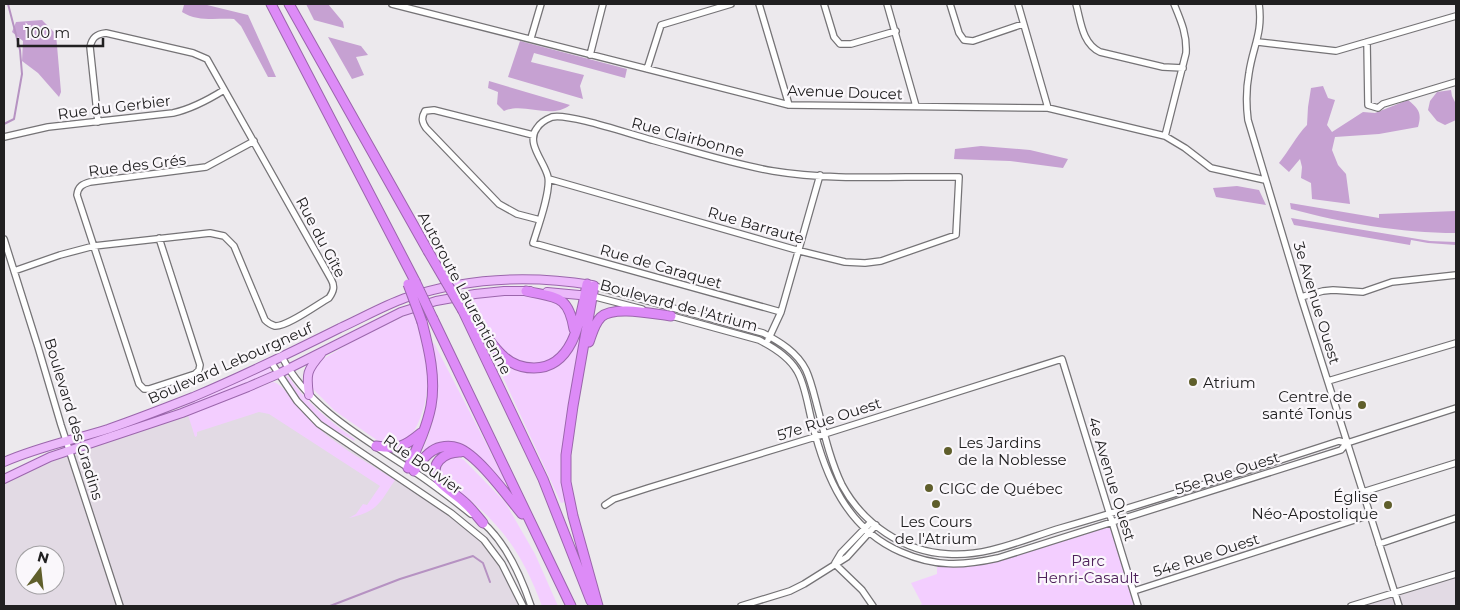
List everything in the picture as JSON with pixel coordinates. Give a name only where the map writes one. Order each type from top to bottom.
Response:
[{"type":"highway","points":[[271,4],[395,244],[411,283],[432,366],[431,406],[411,470]]},
{"type":"highway","name":"Autoroute Laurentienne","points":[[289,4],[429,253],[465,310],[543,479],[593,606]]},
{"type":"highway","points":[[411,283],[433,319],[571,606]]},
{"type":"highway","points":[[590,285],[580,369],[566,455],[566,482],[573,516],[598,606]]},
{"type":"highway","points":[[526,291],[564,302],[572,316],[574,335]]},
{"type":"highway","points":[[465,310],[495,348],[509,361],[526,368],[539,368],[562,358],[570,347],[588,296]]},
{"type":"highway","points":[[580,369],[593,331],[600,318],[608,313],[619,311],[671,316]]},
{"type":"highway","points":[[376,446],[395,448],[403,446],[423,432]]},
{"type":"highway","points":[[411,470],[433,450],[445,446],[452,446],[466,452],[495,479],[533,529]]},
{"type":"highway","points":[[466,452],[454,452],[444,455],[439,459],[436,473],[439,481],[466,504],[483,523]]},
{"type":"main road","name":"Boulevard de l'Atrium","points":[[464,284],[523,279],[556,280],[590,285]]},
{"type":"main road","name":"Boulevard Lebourgneuf","points":[[4,462],[26,453],[150,414],[282,357],[380,308],[405,298],[464,284]]},
{"type":"main road","name":"Boulevard de l'Atrium","points":[[436,301],[504,291],[588,296]]},
{"type":"main road","name":"Boulevard Lebourgneuf","points":[[4,478],[69,451],[198,407],[278,374],[402,312],[436,301]]},
{"type":"main road","points":[[310,395],[308,373],[311,366],[326,350]]},
{"type":"street","name":"Avenue Doucet","points":[[392,4],[789,105],[1048,108],[1165,136],[1185,148],[1211,168],[1265,180]]},
{"type":"street","points":[[531,38],[541,4]]},
{"type":"street","points":[[590,55],[603,4]]},
{"type":"street","points":[[647,70],[661,25],[731,4]]},
{"type":"street","points":[[759,4],[789,105]]},
{"type":"street","points":[[824,4],[834,37],[840,44],[851,44],[896,31]]},
{"type":"street","points":[[888,4],[916,106]]},
{"type":"street","points":[[950,4],[959,33],[964,40],[973,41],[1023,24]]},
{"type":"street","points":[[1018,4],[1048,108]]},
{"type":"street","points":[[1076,4],[1085,37],[1093,48],[1100,52],[1163,67],[1183,68]]},
{"type":"street","points":[[1165,136],[1186,53],[1184,27],[1174,4]]},
{"type":"street","name":"3e Avenue Ouest","points":[[1259,4],[1261,17],[1258,42],[1248,74],[1246,106],[1250,132],[1399,606]]},
{"type":"street","points":[[1258,42],[1336,50],[1456,16]]},
{"type":"street","name":"Rue du Gîte","points":[[14,271],[60,255],[94,246],[210,233],[224,236],[234,246],[265,320],[274,326],[286,324],[329,298],[334,289],[334,284],[207,59],[201,56],[100,34],[95,36],[91,41],[90,48],[98,122]]},
{"type":"street","points":[[1367,42],[1368,105],[1372,107],[1378,108],[1383,104],[1456,82]]},
{"type":"street","name":"Rue du Gerbier","points":[[4,137],[45,128],[173,113],[186,110],[224,90]]},
{"type":"street","points":[[434,110],[533,135],[535,147],[549,179],[549,187],[540,220],[517,214],[499,204],[426,128],[422,120],[425,111],[434,110]]},
{"type":"street","name":"Rue Clairbonne","points":[[533,135],[536,128],[543,122],[553,117],[562,117],[774,171],[820,175],[959,177],[956,236]]},
{"type":"street","name":"Rue des Grés","points":[[94,246],[77,195],[82,184],[206,167],[254,141]]},
{"type":"street","points":[[766,343],[781,312],[800,251],[820,175]]},
{"type":"street","name":"Rue Barraute","points":[[549,179],[844,262],[881,262],[956,236]]},
{"type":"street","name":"Rue de Caraquet","points":[[540,220],[533,243],[781,312]]},
{"type":"street","points":[[94,246],[139,384],[144,389],[153,389],[195,374],[199,370],[200,365],[159,238]]},
{"type":"street","name":"Boulevard des Gradins","points":[[4,239],[69,451],[120,606]]},
{"type":"street","points":[[1301,297],[1333,290],[1363,292],[1392,282],[1456,275]]},
{"type":"street","name":"Boulevard de l'Atrium","points":[[590,285],[763,333],[786,347],[805,369],[813,388],[832,460],[842,483],[858,508],[873,524],[890,536],[918,549],[946,554],[978,554],[1038,534],[1110,514]]},
{"type":"street","name":"Boulevard de l'Atrium","points":[[588,296],[759,340],[766,343],[785,358],[797,371],[816,437],[834,488],[848,511],[870,534],[891,548],[914,558],[937,563],[977,563],[1113,523]]},
{"type":"street","points":[[1328,381],[1456,343]]},
{"type":"street","name":"Rue Bouvier","points":[[282,357],[288,368],[310,395],[330,415],[411,470],[483,523],[512,559],[531,606]]},
{"type":"street","name":"57e Rue Ouest","points":[[605,505],[614,499],[648,488],[1062,359]]},
{"type":"street","name":"4e Avenue Ouest","points":[[1062,359],[1138,606]]},
{"type":"street","name":"Rue Bouvier","points":[[271,362],[297,401],[319,424],[451,513],[484,540],[502,564],[523,606]]},
{"type":"street","name":"55e Rue Ouest","points":[[1110,514],[1339,441],[1347,443],[1456,408]]},
{"type":"street","name":"55e Rue Ouest","points":[[1113,523],[1342,450],[1347,443]]},
{"type":"street","points":[[1363,492],[1456,463]]},
{"type":"street","points":[[401,479],[411,470]]},
{"type":"street","points":[[408,483],[411,470]]},
{"type":"street","name":"54e Rue Ouest","points":[[1134,592],[1370,515]]},
{"type":"street","points":[[1379,544],[1456,518]]},
{"type":"street","points":[[835,564],[841,553],[863,528],[873,524]]},
{"type":"street","points":[[741,606],[790,591],[804,584],[847,557],[870,534],[873,524]]},
{"type":"street","points":[[835,564],[862,590],[873,606]]},
{"type":"street","points":[[1351,606],[1456,574]]},
{"type":"shaded area","points":[[179,4],[203,4],[248,15],[276,77],[268,77],[241,26],[234,19],[194,17],[182,12],[184,5]]},
{"type":"shaded area","points":[[306,4],[328,4],[343,22],[344,28],[314,20]]},
{"type":"shaded area","points":[[42,20],[56,34],[61,92],[59,97],[38,73],[22,61],[23,41],[12,32],[16,22]]},
{"type":"shaded area","points":[[328,37],[361,46],[368,55],[356,57],[364,75],[352,79]]},
{"type":"shaded area","points":[[520,41],[627,69],[625,78],[534,53],[531,62],[584,75],[580,86],[583,99],[508,77]]},
{"type":"shaded area","points":[[489,81],[570,105],[554,111],[520,108],[504,111],[497,104],[498,92],[488,88]]},
{"type":"shaded area","points":[[1323,86],[1328,98],[1335,100],[1327,125],[1332,132],[1363,112],[1375,113],[1408,100],[1417,109],[1420,118],[1418,127],[1379,134],[1335,137],[1332,150],[1338,165],[1346,174],[1350,204],[1312,199],[1311,183],[1301,178],[1302,167],[1300,159],[1289,172],[1279,163],[1307,125],[1311,88]]},
{"type":"shaded area","points":[[1451,90],[1456,104],[1456,120],[1445,125],[1437,121],[1428,110],[1430,101],[1437,92]]},
{"type":"shaded area","points":[[981,146],[1030,150],[1068,159],[1063,168],[1010,161],[954,159],[955,149]]},
{"type":"shaded area","points":[[1237,186],[1259,190],[1266,205],[1216,197],[1213,188]]},
{"type":"shaded area","points":[[1290,203],[1379,218],[1379,214],[1456,211],[1456,233],[1393,229],[1352,223],[1291,209]]},
{"type":"shaded area","points":[[1291,218],[1430,241],[1456,242],[1456,245],[1411,240],[1410,245],[1294,225]]},
{"type":"shaded area","points":[[248,387],[271,390],[297,401],[309,414],[451,513],[493,552],[523,606],[4,606],[4,478],[24,468]]},
{"type":"shaded area","points":[[1456,574],[1456,606],[1365,606],[1363,602]]},
{"type":"green space","points":[[503,295],[552,299],[566,309],[570,320],[570,331],[567,342],[560,353],[550,360],[538,364],[518,362],[506,355],[488,332],[468,298]]},
{"type":"green space","points":[[414,312],[427,366],[428,380],[424,407],[413,434],[407,440],[396,444],[384,445],[335,411],[313,389],[310,375],[320,361],[363,335]]},
{"type":"green space","points":[[579,331],[582,331],[562,448],[561,474],[565,502],[561,503],[491,351],[494,349],[506,361],[513,364],[549,368],[561,363],[565,359]]},
{"type":"green space","points":[[434,343],[506,482],[504,484],[479,457],[459,444],[448,442],[437,444],[425,451],[423,449],[429,436],[435,410],[436,372],[432,344]]},
{"type":"green space","points":[[269,367],[271,372],[180,408]]},
{"type":"green space","points":[[288,376],[310,403],[355,439],[354,441],[329,427],[314,415],[289,384],[285,377]]},
{"type":"green space","points":[[273,382],[277,383],[307,417],[327,435],[395,480],[377,505],[366,512],[349,518],[356,514],[363,504],[367,505],[380,486],[269,414],[259,412],[197,432],[195,437],[188,415]]},
{"type":"green space","points":[[452,457],[464,460],[505,502],[535,554],[558,606],[542,606],[522,562],[506,537],[485,513],[442,479],[441,468],[446,460]]},
{"type":"green space","name":"Parc Henri-Casault","points":[[1113,523],[1138,606],[918,606],[922,604],[911,583],[937,574],[937,563],[977,563]]},
{"type":"waterway","points":[[4,124],[14,119],[22,74],[20,50],[8,4]]},
{"type":"waterway","points":[[330,606],[400,579],[473,556],[483,563],[490,582]]},
{"type":"place","name":"Atrium","points":[[1193,382]]},
{"type":"place","name":"Centre de santé Tonus","points":[[1362,405]]},
{"type":"place","name":"Les Jardins de la Noblesse","points":[[948,451]]},
{"type":"place","name":"CIGC de Québec","points":[[929,488]]},
{"type":"place","name":"Les Cours de l'Atrium","points":[[936,504]]},
{"type":"place","name":"Église Néo-Apostolique","points":[[1388,505]]}]
